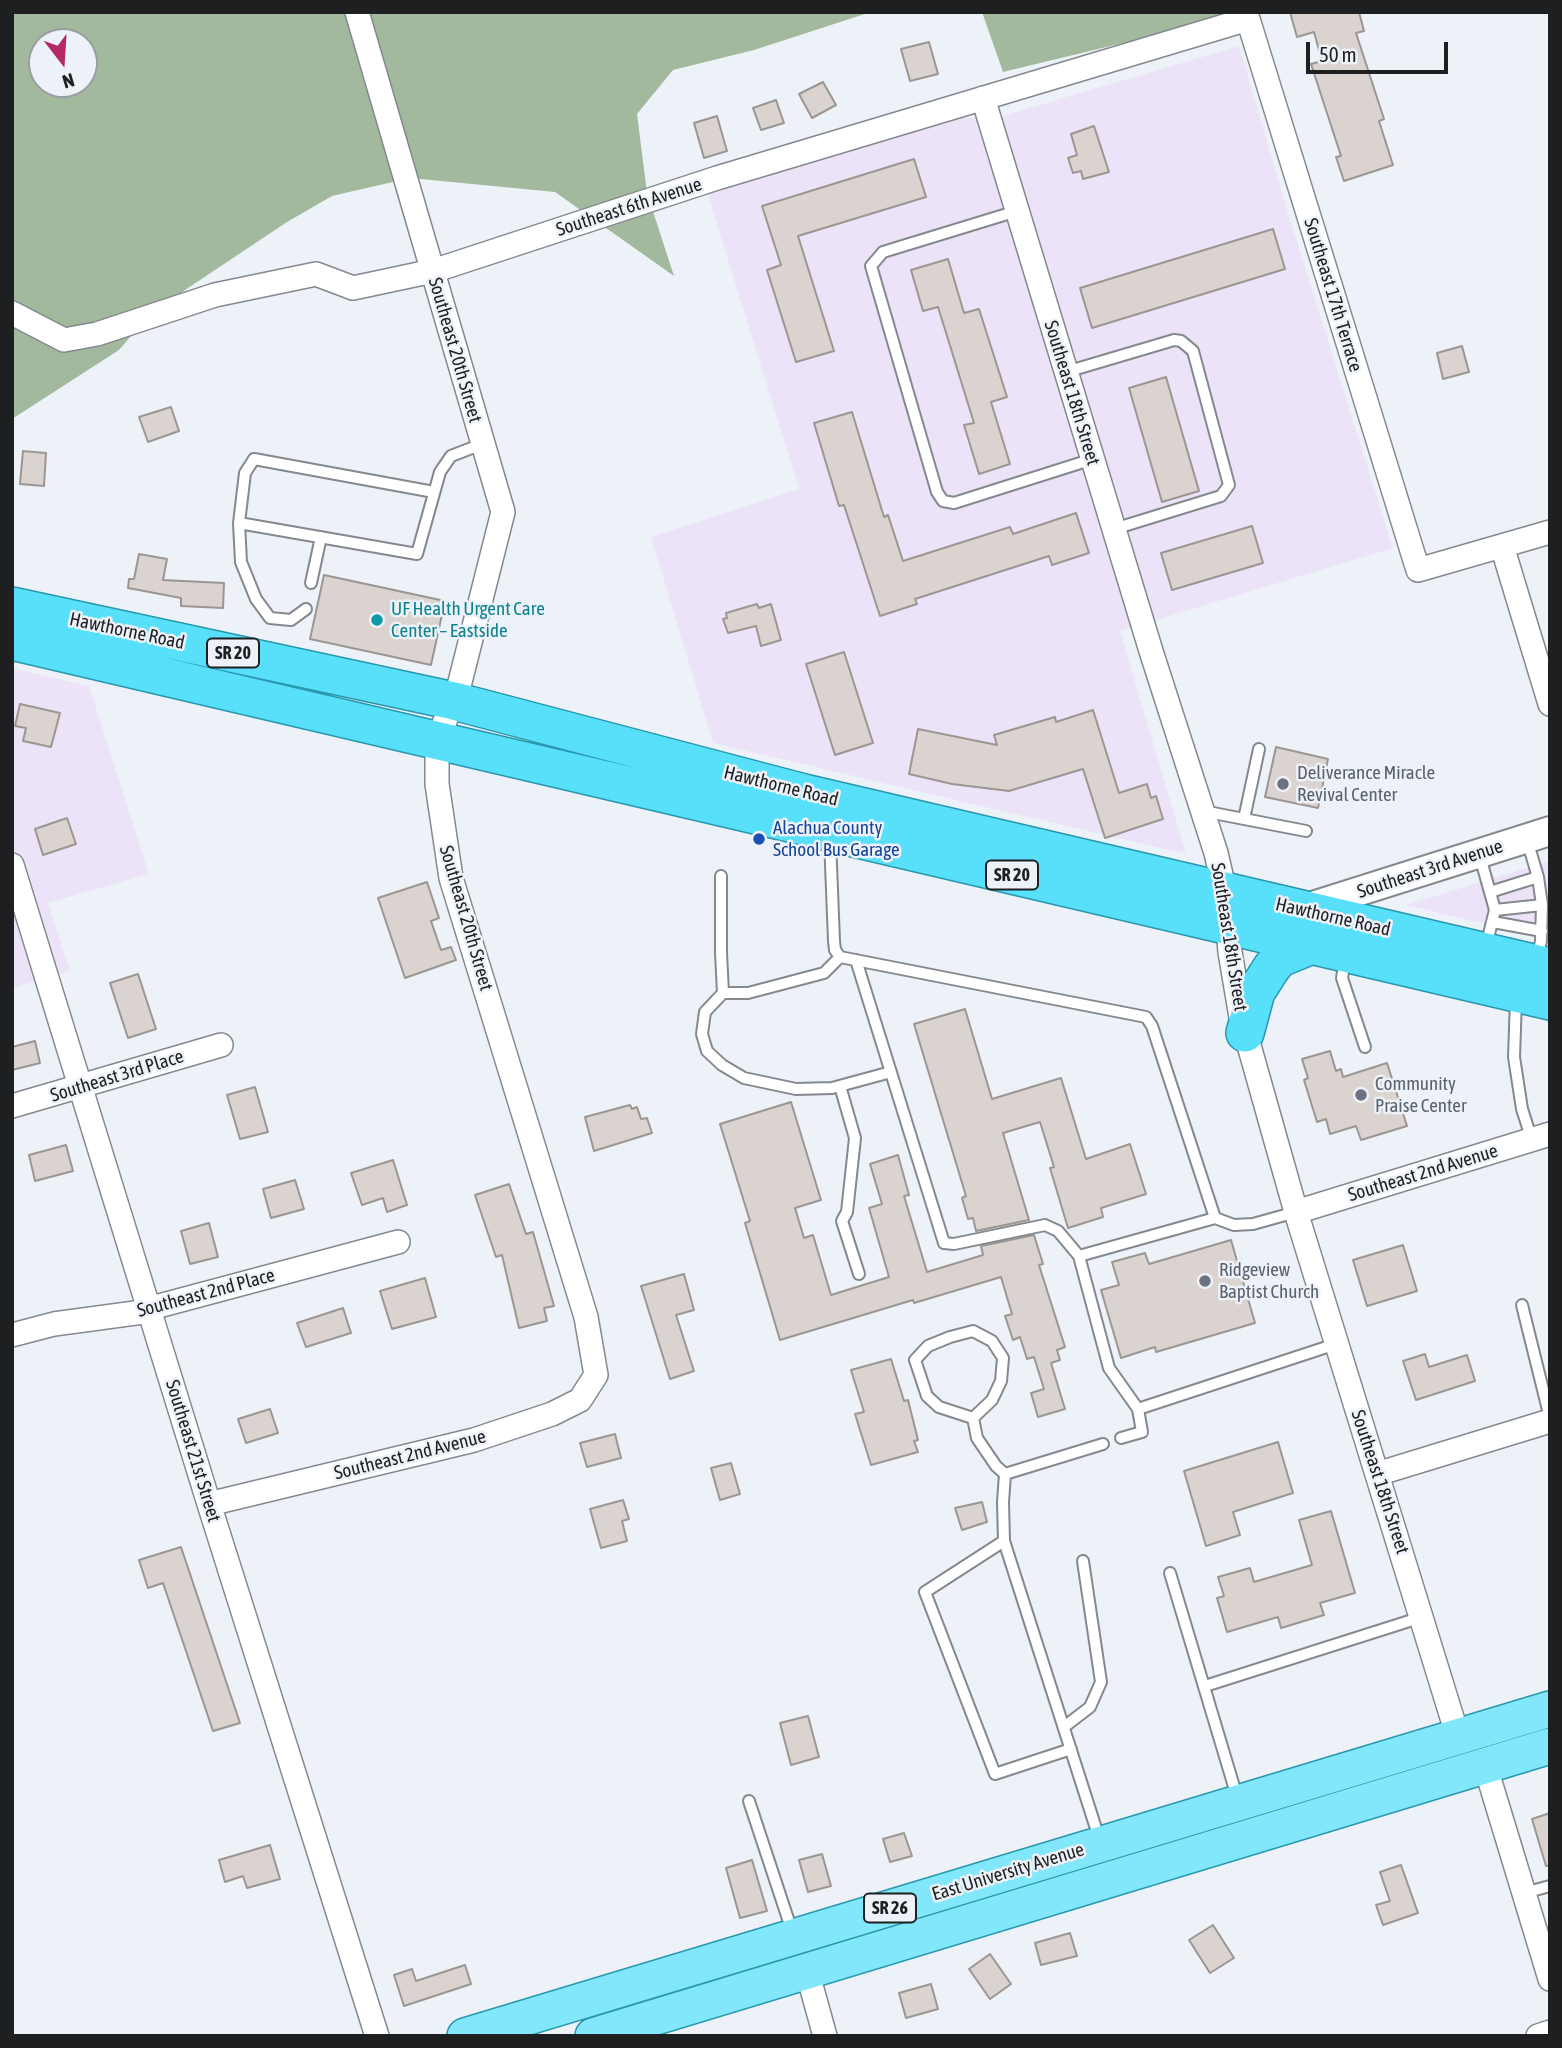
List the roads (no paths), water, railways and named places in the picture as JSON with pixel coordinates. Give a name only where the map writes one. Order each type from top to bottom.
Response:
[{"type":"highway","name":"Hawthorne Road","points":[[12,606],[454,701],[804,793],[1226,909],[1329,949],[1539,971]]},
{"type":"highway","name":"Hawthorne Road","points":[[12,641],[830,832],[1226,909],[1303,909],[1489,937],[1539,971]]},
{"type":"highway","points":[[1245,1033],[1256,992],[1264,977],[1280,958],[1329,949]]},
{"type":"main road","name":"East University Avenue","points":[[466,2036],[1550,1709]]},
{"type":"main road","points":[[1458,1737],[1485,1765]]},
{"type":"main road","name":"East University Avenue","points":[[593,2036],[1550,1746]]},
{"type":"main road","points":[[1101,1844],[1114,1877]]},
{"type":"main road","points":[[794,1937],[807,1971]]},
{"type":"street","name":"Southeast 20th Street","points":[[357,12],[503,512],[454,701],[437,741],[437,784],[452,878],[586,1317],[594,1377]]},
{"type":"street","name":"Southeast 6th Avenue","points":[[12,313],[64,340],[97,334],[215,295],[316,274],[353,288],[433,271],[717,178],[1248,19]]},
{"type":"street","name":"Southeast 17th Terrace","points":[[1248,19],[1418,570],[1502,546]]},
{"type":"street","name":"Southeast 18th Street","points":[[983,98],[1216,853],[1237,1001],[1245,1033],[1296,1212],[1458,1737]]},
{"type":"street","points":[[1550,532],[1502,546],[1550,704]]},
{"type":"street","name":"Southeast 3rd Avenue","points":[[1303,909],[1538,834]]},
{"type":"street","name":"Southeast 21st Street","points":[[12,865],[377,2036]]},
{"type":"street","name":"Southeast 3rd Place","points":[[12,1106],[221,1045]]},
{"type":"street","name":"Southeast 2nd Avenue","points":[[1296,1212],[1541,1137]]},
{"type":"street","name":"Southeast 2nd Place","points":[[12,1335],[54,1324],[149,1311],[155,1307],[398,1242]]},
{"type":"street","name":"Southeast 2nd Avenue","points":[[209,1504],[474,1440],[526,1423],[580,1400],[594,1377]]},
{"type":"street","points":[[1377,1474],[1550,1420]]},
{"type":"street","points":[[1485,1765],[1550,1979]]},
{"type":"street","points":[[807,1971],[825,2036]]},
{"type":"street","points":[[1538,2036],[1550,2032]]},
{"type":"lane","points":[[1017,211],[883,251],[871,266],[937,492],[943,501],[954,503],[1093,459]]},
{"type":"lane","points":[[1066,372],[1174,340],[1181,341],[1193,351],[1229,485],[1221,496],[1114,529]]},
{"type":"lane","points":[[239,523],[417,554],[440,472],[451,456],[482,444]]},
{"type":"lane","points":[[306,609],[291,620],[270,618],[256,599],[241,562],[239,523],[245,473],[254,459],[434,492]]},
{"type":"lane","points":[[311,583],[321,537]]},
{"type":"lane","points":[[1244,819],[1259,749]]},
{"type":"lane","points":[[1203,811],[1306,831]]},
{"type":"lane","points":[[830,832],[834,941],[835,950],[840,957],[1146,1017],[1152,1026],[1215,1218]]},
{"type":"lane","points":[[1538,834],[1538,877],[1542,905],[1539,971],[1514,1057],[1522,1109],[1541,1137]]},
{"type":"lane","points":[[1479,853],[1495,909],[1489,937]]},
{"type":"lane","points":[[720,876],[723,993]]},
{"type":"lane","points":[[1490,892],[1538,877]]},
{"type":"lane","points":[[1495,909],[1542,905]]},
{"type":"lane","points":[[1329,949],[1342,978],[1365,1047]]},
{"type":"lane","points":[[840,957],[824,973],[748,993],[723,993],[705,1012],[702,1034],[707,1051],[722,1065],[744,1078],[796,1089],[840,1086],[891,1072]]},
{"type":"lane","points":[[856,960],[944,1243],[954,1244],[1045,1225],[1058,1231],[1079,1256],[1108,1368],[1138,1409],[1142,1432],[1121,1438]]},
{"type":"lane","points":[[840,1086],[855,1138],[847,1212],[842,1221],[859,1273]]},
{"type":"lane","points":[[1079,1256],[1215,1218],[1234,1225],[1253,1224],[1296,1212]]},
{"type":"lane","points":[[1522,1305],[1550,1420]]},
{"type":"lane","points":[[973,1331],[992,1341],[1003,1358],[1001,1381],[992,1400],[973,1418],[939,1407],[927,1396],[915,1360],[928,1346],[950,1336],[973,1331]]},
{"type":"lane","points":[[1138,1409],[1336,1343]]},
{"type":"lane","points":[[973,1418],[977,1438],[996,1466],[1005,1474],[1004,1541],[1101,1844]]},
{"type":"lane","points":[[1005,1474],[1103,1444]]},
{"type":"lane","points":[[1004,1541],[925,1592],[995,1774],[1071,1749]]},
{"type":"lane","points":[[1064,1727],[1090,1707],[1101,1682],[1083,1561]]},
{"type":"lane","points":[[1170,1573],[1238,1803]]},
{"type":"lane","points":[[1205,1686],[1422,1617]]},
{"type":"lane","points":[[749,1801],[794,1937]]},
{"type":"lane","points":[[1524,1893],[1550,1886]]},
{"type":"place","name":"UF Health Urgent Care Center – Eastside","points":[[377,620]]},
{"type":"place","name":"Deliverance Miracle Revival Center","points":[[1283,784]]},
{"type":"place","name":"Alachua County School Bus Garage","points":[[759,839]]},
{"type":"place","name":"Community Praise Center","points":[[1361,1095]]},
{"type":"place","name":"Ridgeview Baptist Church","points":[[1205,1281]]}]
